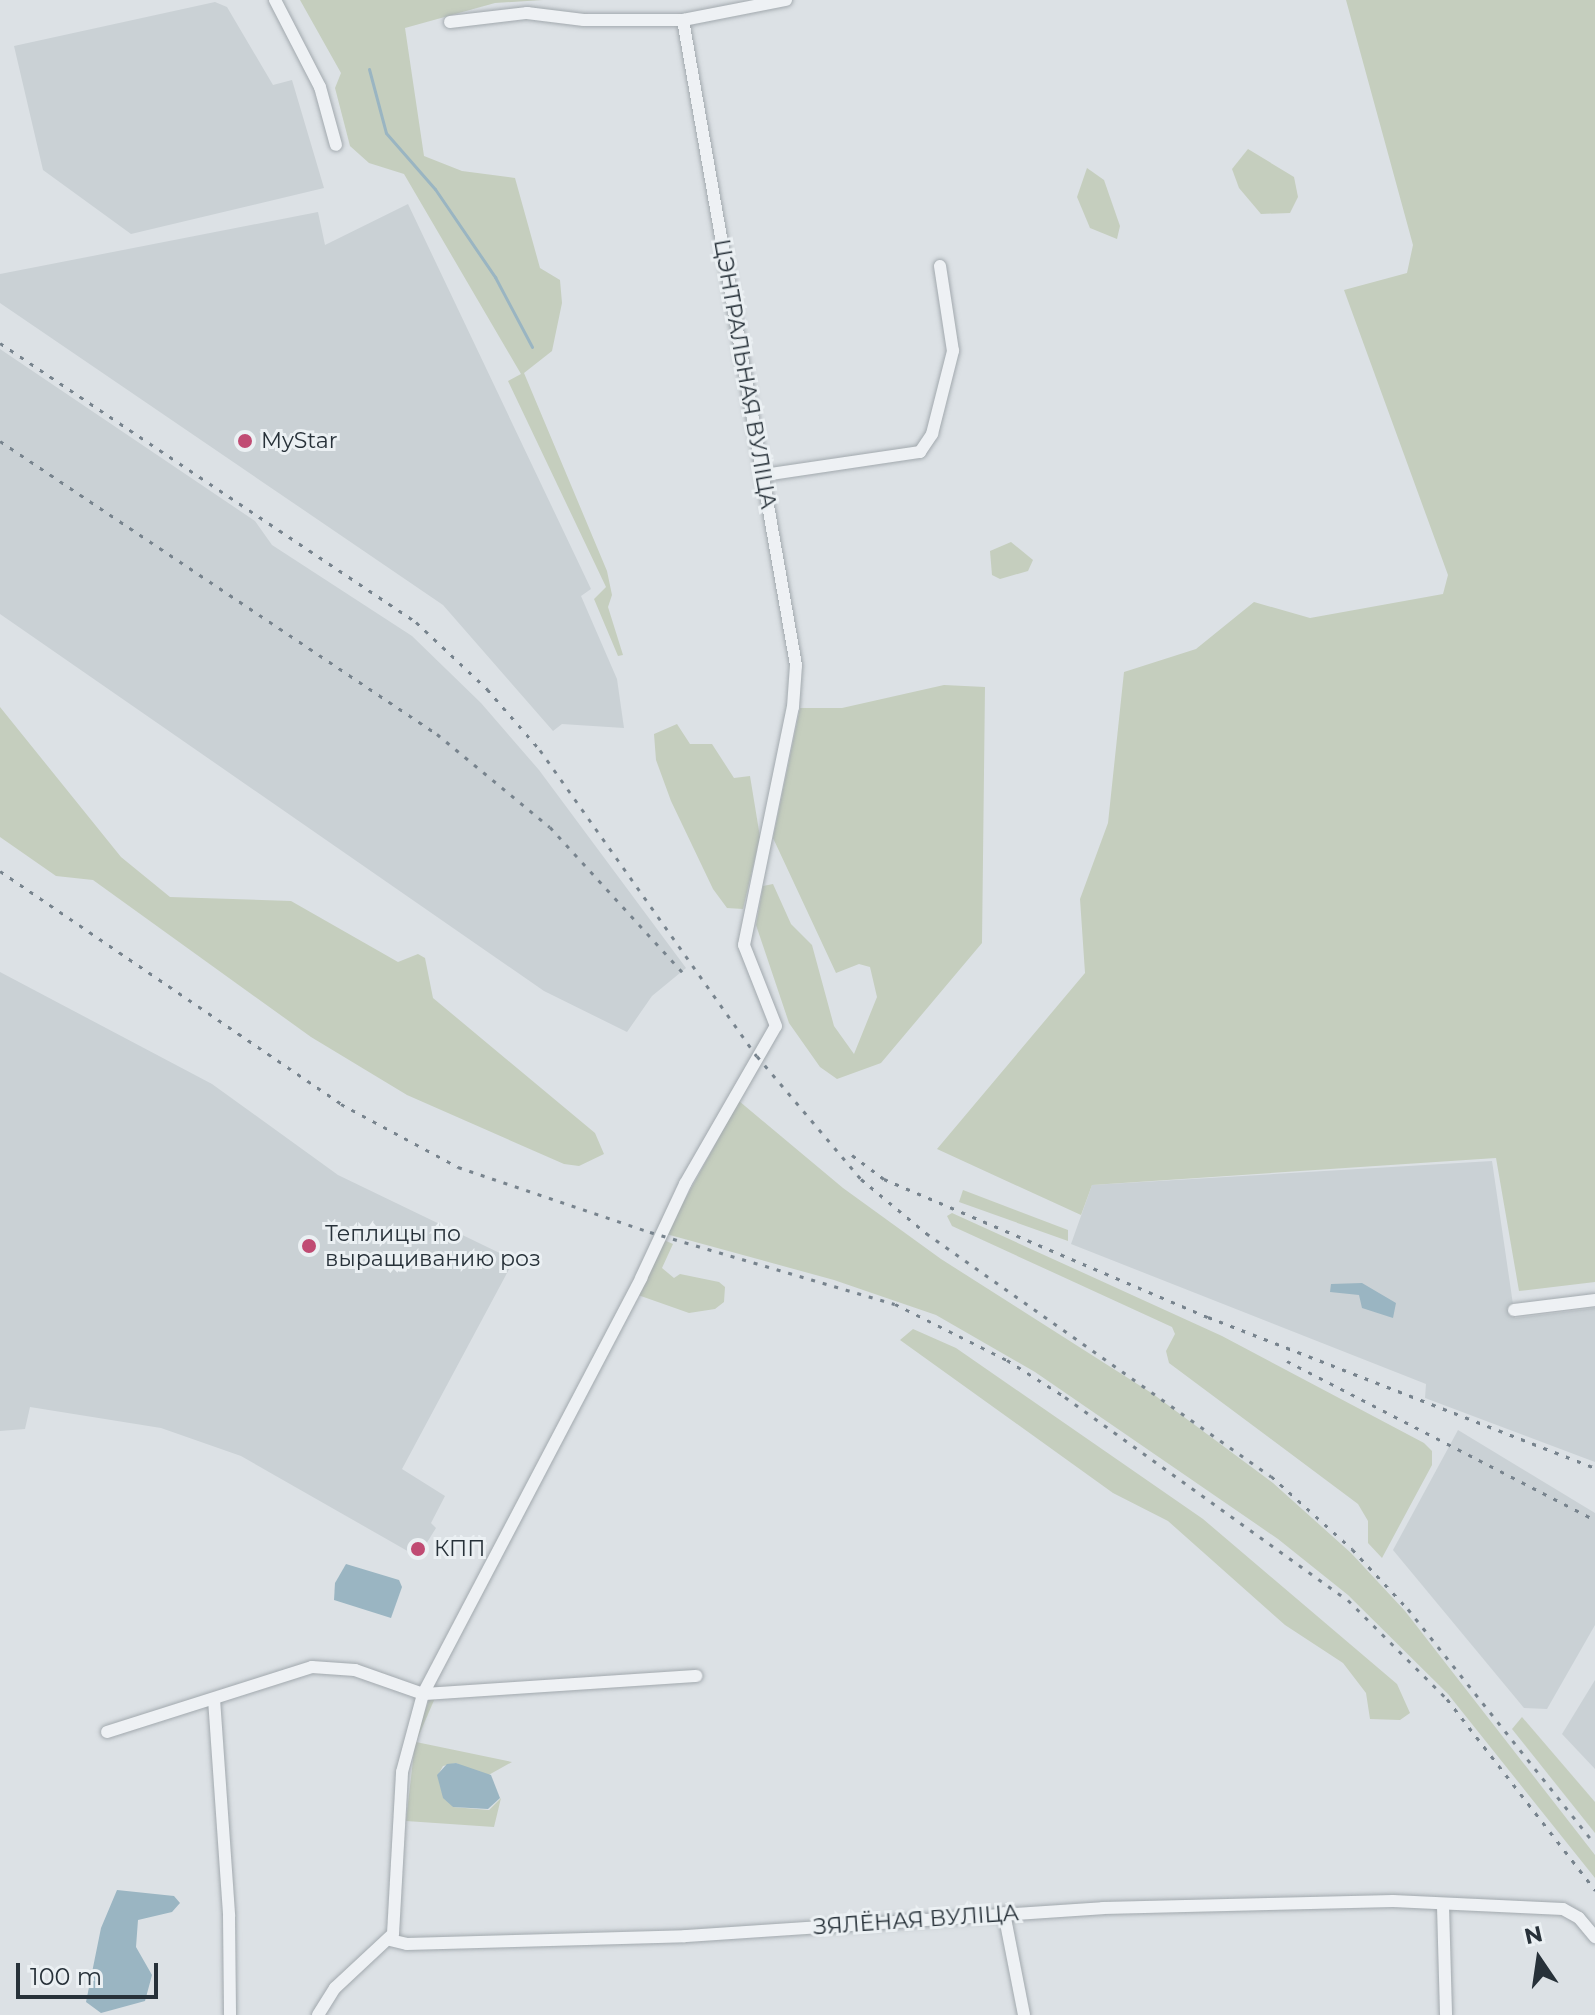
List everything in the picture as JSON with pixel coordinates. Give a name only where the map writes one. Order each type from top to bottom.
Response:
[{"type":"street","points":[[275,0],[320,87],[336,145]]},
{"type":"street","points":[[450,22],[527,13],[584,20],[683,20],[786,0]]},
{"type":"street","name":"ЦЭНТРАЛЬНАЯ ВУЛІЦА","points":[[423,1694],[641,1278],[685,1184],[776,1026],[744,945],[787,728],[796,665],[683,20]]},
{"type":"street","points":[[764,475],[920,452],[932,434],[953,351],[940,266]]},
{"type":"street","points":[[1514,1310],[1595,1300]]},
{"type":"street","points":[[107,1732],[312,1667],[336,1666],[423,1694],[696,1676]]},
{"type":"street","points":[[318,2015],[335,1988],[390,1940],[398,1911],[402,1772],[423,1694]]},
{"type":"street","points":[[214,1699],[229,1916],[230,2015]]},
{"type":"street","name":"ЗЯЛЁНАЯ ВУЛІЦА","points":[[390,1940],[407,1944],[685,1936],[1004,1913],[1256,1903],[1563,1909],[1577,1916],[1595,1937]]},
{"type":"street","points":[[1443,1906],[1446,2015]]},
{"type":"street","points":[[1004,1913],[1024,2015]]},
{"type":"shaded area","points":[[215,2],[227,7],[273,85],[292,80],[324,188],[131,234],[43,170],[14,46]]},
{"type":"shaded area","points":[[408,204],[591,589],[581,596],[617,679],[624,728],[562,724],[553,731],[443,605],[0,303],[0,274],[318,212],[325,245]]},
{"type":"shaded area","points":[[0,349],[255,521],[272,545],[412,636],[481,703],[539,770],[686,968],[652,996],[627,1032],[544,991],[0,614]]},
{"type":"shaded area","points":[[0,972],[212,1084],[338,1175],[514,1260],[402,1469],[445,1496],[431,1523],[436,1528],[418,1557],[241,1456],[161,1428],[30,1407],[25,1429],[0,1431]]},
{"type":"shaded area","points":[[1492,1161],[1515,1318],[1595,1308],[1595,1462],[1425,1398],[1426,1384],[1071,1244],[1092,1185]]},
{"type":"shaded area","points":[[1458,1430],[1595,1513],[1595,1625],[1547,1709],[1524,1708],[1393,1550]]},
{"type":"shaded area","points":[[1595,1680],[1595,1769],[1562,1734]]},
{"type":"green space","points":[[300,0],[543,0],[495,3],[405,28],[424,156],[462,171],[515,178],[540,268],[560,280],[562,303],[552,351],[524,373],[607,571],[612,595],[608,607],[623,655],[618,656],[594,599],[606,587],[508,381],[521,374],[404,174],[369,163],[350,146],[335,88],[341,73]]},
{"type":"green space","points":[[1346,0],[1595,0],[1595,1282],[1519,1291],[1496,1158],[1092,1185],[1081,1215],[937,1149],[1085,973],[1080,899],[1108,823],[1124,672],[1196,649],[1254,602],[1310,618],[1443,594],[1448,575],[1344,290],[1407,273],[1413,245]]},
{"type":"green space","points":[[1248,149],[1294,177],[1298,197],[1290,213],[1261,214],[1239,188],[1232,169]]},
{"type":"green space","points":[[1087,168],[1104,180],[1120,226],[1117,239],[1090,228],[1077,197]]},
{"type":"green space","points":[[1011,542],[1033,560],[1028,571],[1000,579],[992,575],[990,551]]},
{"type":"green space","points":[[944,685],[985,687],[982,943],[881,1063],[837,1079],[820,1067],[789,1023],[756,925],[763,886],[773,884],[791,924],[812,945],[834,1026],[854,1054],[877,997],[870,967],[859,964],[836,973],[773,838],[800,708],[842,708]]},
{"type":"green space","points":[[0,707],[121,857],[170,897],[291,901],[398,962],[418,954],[425,958],[433,998],[595,1133],[604,1154],[579,1166],[564,1164],[407,1095],[311,1037],[93,880],[56,876],[0,837]]},
{"type":"green space","points":[[677,724],[690,744],[712,744],[734,778],[750,776],[760,837],[743,909],[727,908],[713,889],[671,801],[656,760],[654,734]]},
{"type":"green space","points":[[739,1101],[843,1188],[941,1259],[1153,1394],[1273,1483],[1351,1553],[1405,1611],[1595,1855],[1595,1878],[1448,1694],[1348,1595],[1278,1539],[1035,1372],[936,1315],[834,1280],[666,1234]]},
{"type":"green space","points":[[963,1190],[1068,1230],[1068,1241],[959,1202]]},
{"type":"green space","points":[[952,1213],[1222,1336],[1424,1443],[1432,1451],[1432,1465],[1382,1558],[1368,1543],[1368,1521],[1358,1504],[1169,1363],[1166,1351],[1175,1334],[1172,1327],[952,1226],[947,1216]]},
{"type":"green space","points":[[664,1240],[673,1244],[662,1268],[674,1278],[680,1274],[719,1282],[725,1287],[724,1302],[715,1309],[689,1313],[638,1295]]},
{"type":"green space","points":[[913,1329],[956,1348],[1203,1519],[1397,1684],[1410,1713],[1400,1720],[1370,1719],[1366,1693],[1343,1663],[1285,1625],[1168,1521],[1113,1493],[900,1340]]},
{"type":"green space","points":[[435,1698],[416,1742],[512,1762],[485,1777],[456,1763],[443,1766],[438,1775],[453,1807],[489,1810],[501,1798],[494,1827],[406,1821],[416,1734],[429,1700]]},
{"type":"green space","points":[[1522,1717],[1595,1802],[1595,1833],[1512,1729]]},
{"type":"water","points":[[1362,1283],[1396,1303],[1393,1318],[1362,1308],[1359,1295],[1330,1292],[1331,1284]]},
{"type":"water","points":[[346,1564],[399,1580],[402,1587],[391,1618],[334,1600],[335,1583]]},
{"type":"water","points":[[456,1763],[491,1775],[500,1798],[488,1809],[453,1807],[443,1798],[437,1775],[447,1764]]},
{"type":"water","points":[[117,1890],[174,1896],[180,1903],[172,1912],[138,1920],[136,1947],[152,1975],[145,2001],[101,2013],[86,2002],[101,1928]]},
{"type":"waterway","points":[[369,69],[386,133],[435,189],[495,277],[532,347]]},
{"type":"railway","points":[[0,343],[416,622],[487,689],[540,750],[757,1056],[861,1179],[926,1233],[1271,1476],[1352,1549],[1408,1609],[1595,1844]]},
{"type":"railway","points":[[0,441],[437,734],[550,827],[687,977]]},
{"type":"railway","points":[[0,871],[341,1104],[458,1167],[650,1232],[895,1304],[1007,1360],[1065,1397],[1348,1600],[1447,1699],[1595,1890]]},
{"type":"railway","points":[[852,1155],[884,1179],[1208,1317],[1595,1468]]},
{"type":"railway","points":[[1287,1361],[1595,1520]]},
{"type":"place","name":"MyStar","points":[[245,441]]},
{"type":"place","name":"Теплицы по выращиванию роз","points":[[309,1246]]},
{"type":"place","name":"КПП","points":[[418,1549]]}]
